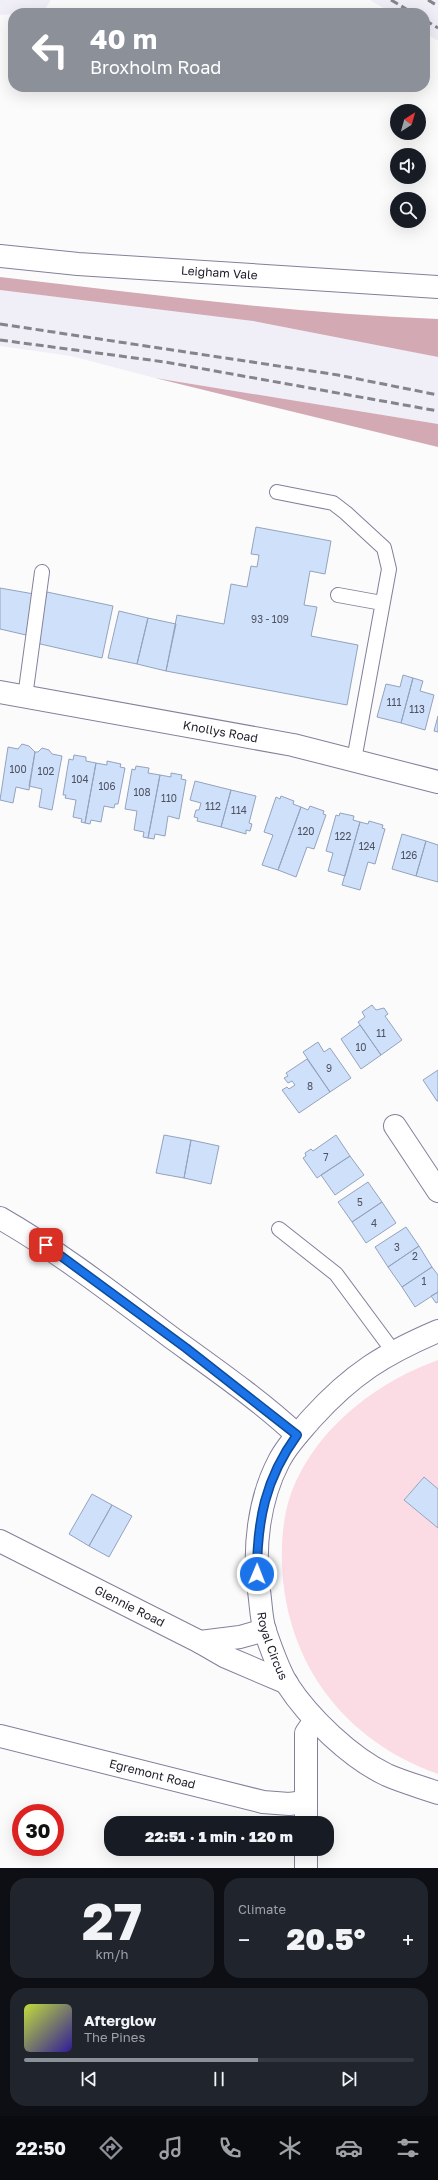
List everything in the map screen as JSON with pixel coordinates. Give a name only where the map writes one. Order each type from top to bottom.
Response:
[{"type":"street","name":"Leigham Vale","points":[[0,256],[78,264],[438,287]]},
{"type":"street","name":"Knollys Road","points":[[0,692],[293,745],[438,782]]},
{"type":"street","points":[[395,1126],[438,1191]]},
{"type":"street","points":[[0,1218],[69,1261],[193,1353],[297,1435]]},
{"type":"street","name":"Royal Circus","points":[[438,1331],[393,1351],[358,1374],[342,1388],[297,1435],[279,1461],[269,1485],[261,1513],[257,1544],[257,1574],[265,1630],[287,1683],[315,1720],[346,1748],[387,1775],[438,1793]]},
{"type":"street","name":"Glennie Road","points":[[0,1541],[200,1642],[226,1657],[287,1683]]},
{"type":"street","points":[[200,1642],[240,1637],[265,1630]]},
{"type":"street","points":[[306,1812],[306,1733],[315,1720]]},
{"type":"street","name":"Egremont Road","points":[[0,1736],[13,1738],[263,1802],[289,1804],[306,1812]]},
{"type":"street","points":[[306,1856],[306,1868]]},
{"type":"lane","points":[[277,492],[333,503],[384,548],[389,569],[354,760]]},
{"type":"lane","points":[[25,697],[42,572]]},
{"type":"lane","points":[[338,595],[382,603]]},
{"type":"lane","points":[[279,1229],[336,1274],[393,1351]]},
{"type":"shaded area","points":[[0,0],[51,0],[46,8],[8,8],[8,14],[0,15]]},
{"type":"shaded area","points":[[370,0],[438,0],[438,41],[430,36],[430,8],[384,8]]},
{"type":"shaded area","points":[[0,277],[273,308],[438,319],[438,357],[253,321],[0,290]]},
{"type":"shaded area","points":[[0,290],[253,321],[438,357],[438,424],[155,378],[71,356],[0,346]]},
{"type":"shaded area","points":[[155,378],[438,424],[438,447]]},
{"type":"shaded area","points":[[438,1360],[438,1489],[424,1477],[404,1500],[438,1528],[438,1774],[405,1760],[375,1741],[349,1719],[327,1694],[309,1666],[295,1635],[286,1601],[282,1554],[284,1520],[289,1498],[298,1477],[324,1438],[339,1421],[376,1391],[416,1369]]},
{"type":"building","points":[[256,527],[331,541],[325,574],[310,571],[304,605],[317,607],[311,636],[358,645],[347,705],[166,671],[177,615],[224,624],[231,584],[247,587],[251,566],[257,567],[259,555],[251,554]]},
{"type":"building","points":[[0,588],[34,594],[26,635],[0,629]]},
{"type":"building","points":[[47,592],[113,606],[102,658],[36,643]]},
{"type":"building","points":[[119,611],[148,618],[137,664],[108,658]]},
{"type":"building","points":[[148,618],[176,624],[166,671],[137,664]]},
{"type":"building","points":[[403,675],[413,678],[401,723],[377,717],[386,684],[400,687]]},
{"type":"building","points":[[413,678],[423,681],[420,691],[434,695],[425,730],[401,723]]},
{"type":"building","points":[[438,716],[438,732],[434,731]]},
{"type":"building","points":[[22,744],[29,746],[35,752],[29,790],[16,787],[13,803],[0,800],[8,747],[18,749]]},
{"type":"building","points":[[42,748],[49,750],[52,754],[62,756],[52,810],[39,807],[42,789],[29,786],[35,752],[38,752]]},
{"type":"building","points":[[74,755],[86,757],[86,761],[96,763],[85,823],[81,822],[82,819],[73,817],[76,800],[65,798],[66,795],[63,795],[69,759],[73,760]]},
{"type":"building","points":[[107,761],[121,764],[120,767],[125,768],[118,804],[115,804],[114,808],[104,806],[101,822],[91,820],[90,824],[85,823],[96,763],[107,765]]},
{"type":"building","points":[[136,766],[149,768],[148,773],[160,775],[148,838],[143,837],[144,832],[134,830],[137,811],[125,809],[132,769],[135,770]]},
{"type":"building","points":[[171,773],[182,775],[181,779],[186,780],[179,819],[168,816],[165,836],[155,834],[154,839],[148,838],[160,775],[171,777]]},
{"type":"building","points":[[195,781],[231,790],[221,827],[197,821],[198,818],[194,817],[196,810],[199,810],[201,803],[190,800]]},
{"type":"building","points":[[231,790],[256,796],[249,823],[252,824],[250,831],[246,830],[246,834],[221,827]]},
{"type":"building","points":[[281,796],[294,801],[293,804],[301,807],[278,870],[262,865],[273,835],[264,832],[276,797],[280,799]]},
{"type":"building","points":[[310,806],[324,811],[323,814],[326,815],[314,849],[307,847],[296,877],[278,870],[301,807],[308,810]]},
{"type":"building","points":[[340,813],[354,816],[353,820],[360,822],[345,876],[328,871],[333,853],[326,851],[336,815],[339,816]]},
{"type":"building","points":[[369,821],[383,825],[382,828],[385,829],[375,864],[368,862],[360,890],[342,885],[360,822],[368,824]]},
{"type":"building","points":[[402,834],[426,841],[416,876],[392,869]]},
{"type":"building","points":[[426,841],[438,845],[438,882],[416,876]]},
{"type":"building","points":[[372,1005],[376,1010],[384,1008],[388,1014],[385,1016],[402,1040],[381,1055],[358,1022],[365,1017],[362,1012]]},
{"type":"building","points":[[360,1025],[381,1055],[361,1069],[341,1039]]},
{"type":"building","points":[[318,1042],[324,1052],[330,1048],[351,1078],[330,1092],[303,1052]]},
{"type":"building","points":[[307,1059],[330,1092],[299,1113],[282,1090],[287,1087],[289,1089],[295,1085],[292,1081],[288,1083],[284,1078],[288,1076],[286,1073]]},
{"type":"building","points":[[438,1070],[438,1101],[437,1101],[423,1080]]},
{"type":"building","points":[[164,1135],[191,1140],[184,1178],[156,1173]]},
{"type":"building","points":[[336,1135],[350,1156],[317,1178],[303,1158],[306,1156],[305,1153],[311,1149],[313,1151]]},
{"type":"building","points":[[191,1140],[219,1146],[211,1184],[184,1178]]},
{"type":"building","points":[[350,1156],[364,1175],[335,1195],[321,1175]]},
{"type":"building","points":[[368,1182],[382,1202],[352,1222],[338,1202]]},
{"type":"building","points":[[382,1202],[396,1223],[366,1243],[352,1222]]},
{"type":"building","points":[[406,1227],[419,1246],[388,1267],[375,1247]]},
{"type":"building","points":[[419,1246],[432,1267],[402,1287],[388,1267]]},
{"type":"building","points":[[432,1267],[438,1275],[438,1292],[415,1307],[402,1287]]},
{"type":"building","points":[[438,1292],[438,1302],[436,1303],[431,1296]]},
{"type":"building","points":[[424,1477],[438,1489],[438,1528],[404,1500]]},
{"type":"building","points":[[92,1494],[112,1505],[89,1546],[69,1534]]},
{"type":"building","points":[[112,1505],[132,1516],[109,1557],[89,1546]]},
{"type":"railway","points":[[391,0],[405,8]]},
{"type":"railway","points":[[428,0],[438,6]]},
{"type":"railway","points":[[430,23],[438,28]]},
{"type":"railway","points":[[0,324],[338,375],[438,395]]},
{"type":"railway","points":[[0,340],[165,362],[438,411]]},
{"type":"route","points":[[46,1245],[186,1348],[297,1435],[279,1461],[269,1485],[261,1513],[257,1544],[257,1574]]}]
